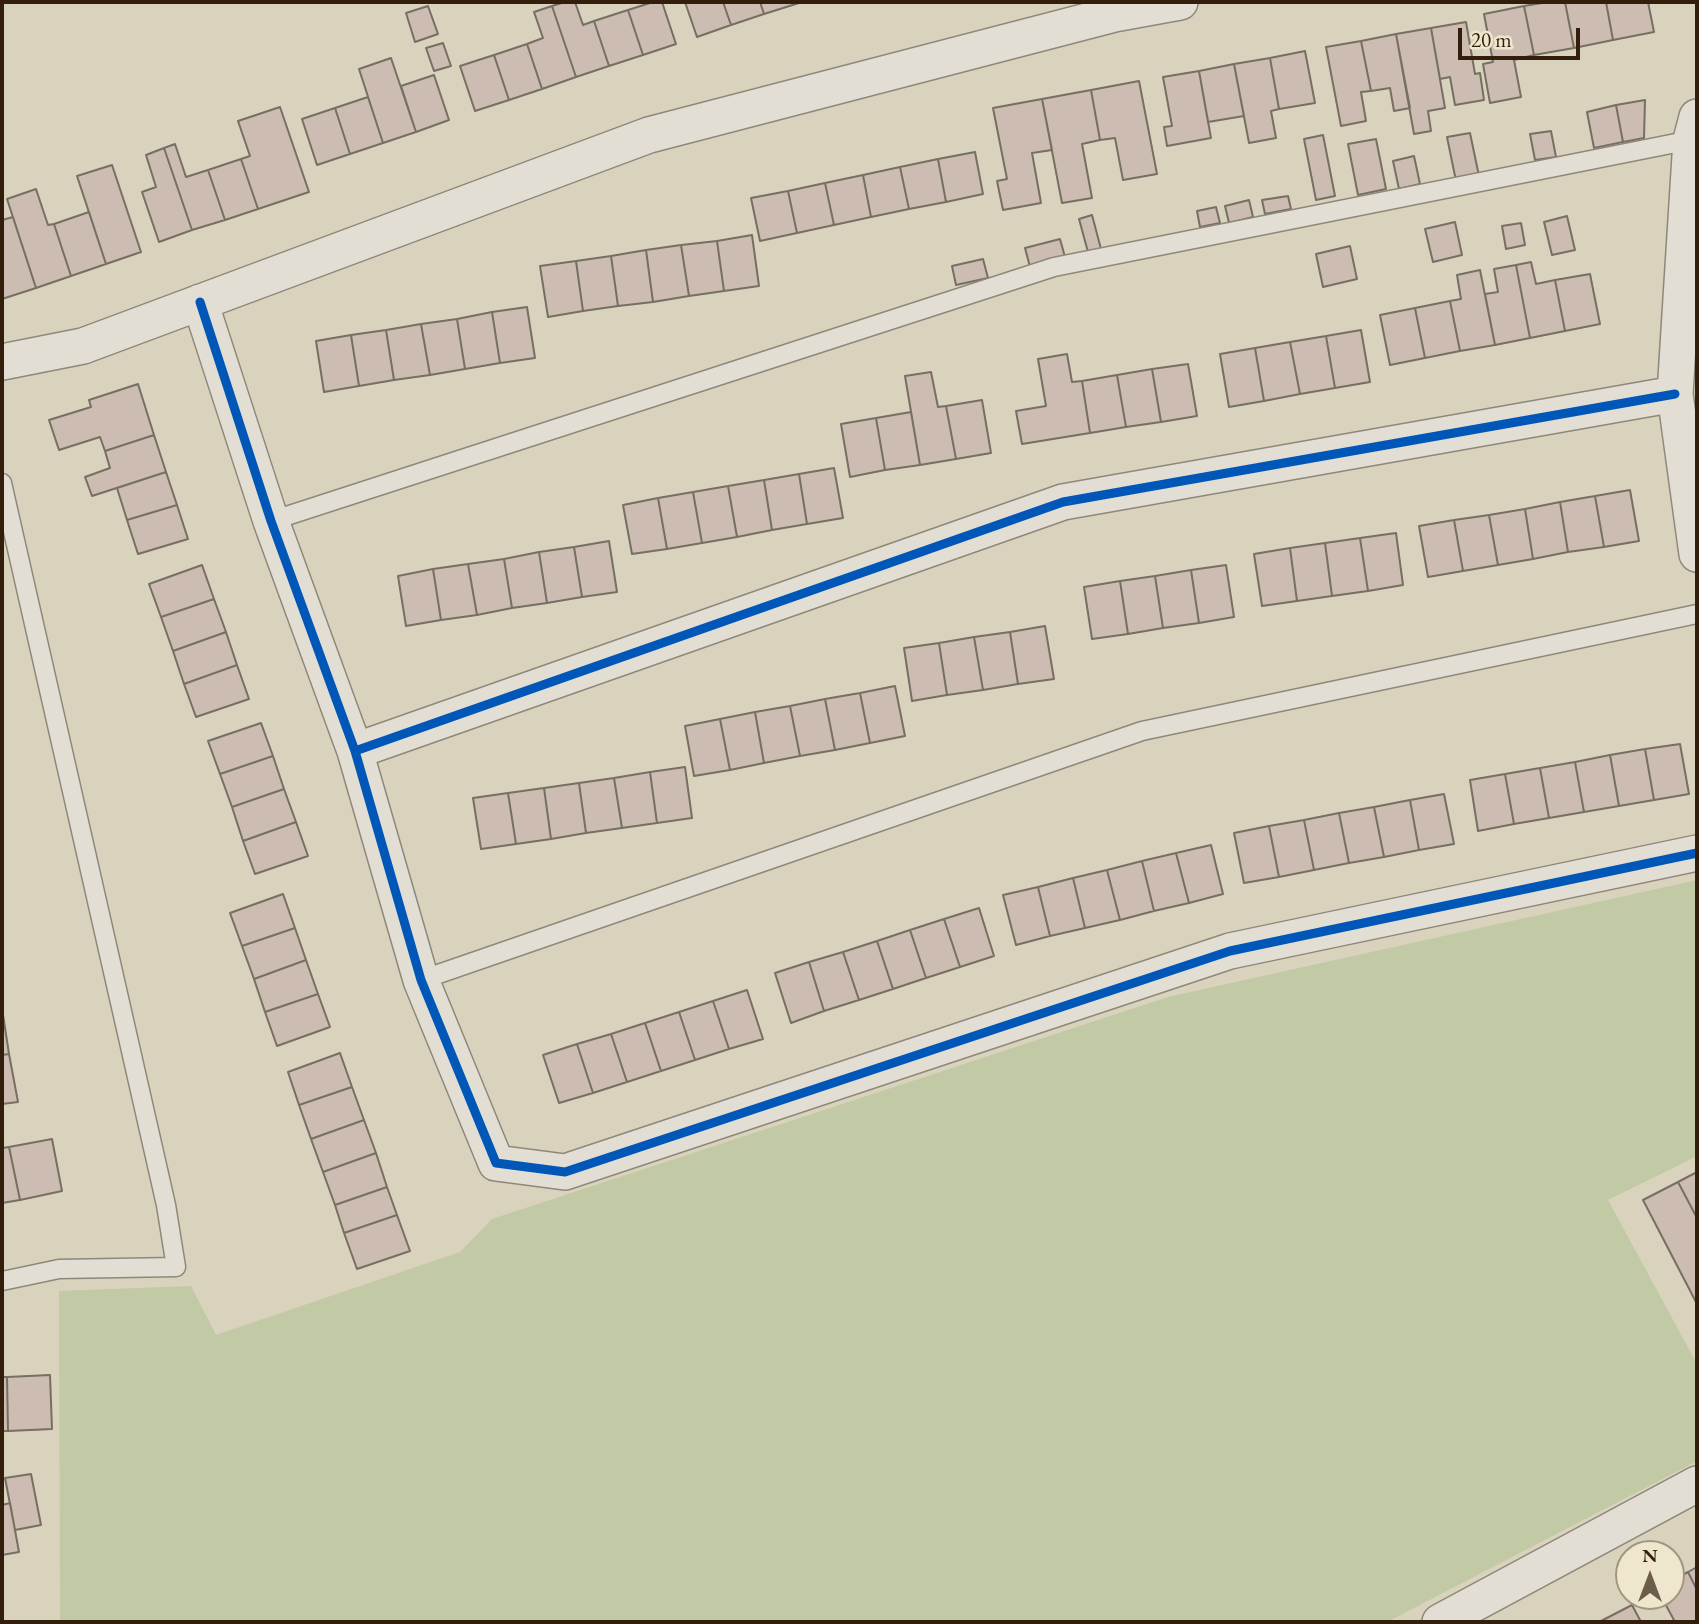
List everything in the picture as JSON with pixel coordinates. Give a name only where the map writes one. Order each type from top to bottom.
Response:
[{"type":"street","points":[[2,362],[83,346],[649,135],[1114,14],[1180,2]]},
{"type":"street","points":[[1694,128],[1675,394],[1697,554]]},
{"type":"street","points":[[200,302],[271,521],[355,751],[421,980],[496,1163],[565,1172],[1230,951],[1697,853]]},
{"type":"street","points":[[355,751],[1063,502],[1675,394]]},
{"type":"street","points":[[1440,1622],[1697,1483]]},
{"type":"lane","points":[[271,521],[1054,267],[1694,128]]},
{"type":"lane","points":[[2,483],[166,1205],[176,1267],[59,1269],[2,1281]]},
{"type":"lane","points":[[421,980],[1142,731],[1697,614]]},
{"type":"green space","points":[[1697,880],[1697,1156],[1608,1200],[1697,1364],[1697,1461],[1387,1622],[60,1622],[59,1291],[191,1286],[216,1335],[460,1252],[492,1219],[1168,997]]},
{"type":"building","points":[[575,2],[583,25],[594,21],[609,66],[576,77],[552,6]]},
{"type":"building","points":[[662,2],[676,44],[643,55],[628,10]]},
{"type":"building","points":[[685,2],[723,2],[731,25],[697,37]]},
{"type":"building","points":[[723,2],[760,2],[764,14],[731,25]]},
{"type":"building","points":[[760,2],[798,2],[799,3],[764,14]]},
{"type":"building","points":[[1565,2],[1574,48],[1534,55],[1524,6]]},
{"type":"building","points":[[1565,2],[1606,2],[1613,40],[1574,48]]},
{"type":"building","points":[[1606,2],[1648,2],[1654,32],[1613,40]]},
{"type":"building","points":[[428,6],[438,34],[415,42],[406,13]]},
{"type":"building","points":[[552,6],[576,77],[542,89],[527,44],[543,38],[534,12]]},
{"type":"building","points":[[1524,6],[1534,55],[1514,60],[1521,97],[1490,103],[1483,64],[1493,62],[1484,14]]},
{"type":"building","points":[[628,10],[643,55],[609,66],[594,21]]},
{"type":"building","points":[[1466,22],[1475,74],[1480,73],[1484,100],[1455,105],[1450,77],[1440,79],[1431,28]]},
{"type":"building","points":[[1431,28],[1445,108],[1428,111],[1431,131],[1414,134],[1396,34]]},
{"type":"building","points":[[1396,34],[1410,108],[1394,111],[1390,88],[1371,91],[1361,41]]},
{"type":"building","points":[[1361,41],[1371,91],[1361,92],[1366,121],[1341,126],[1326,47]]},
{"type":"building","points":[[443,43],[451,66],[434,71],[426,48]]},
{"type":"building","points":[[527,44],[542,89],[509,100],[494,55]]},
{"type":"building","points":[[1305,51],[1315,103],[1279,109],[1270,58]]},
{"type":"building","points":[[494,55],[509,100],[475,111],[460,66]]},
{"type":"building","points":[[391,58],[416,132],[383,143],[359,69]]},
{"type":"building","points":[[1270,58],[1279,109],[1271,111],[1276,138],[1249,143],[1234,64]]},
{"type":"building","points":[[1234,64],[1244,116],[1208,122],[1199,71]]},
{"type":"building","points":[[1199,71],[1211,138],[1167,146],[1164,127],[1172,126],[1163,77]]},
{"type":"building","points":[[434,75],[449,120],[416,132],[401,86]]},
{"type":"building","points":[[1139,81],[1157,174],[1123,180],[1115,138],[1100,140],[1091,90]]},
{"type":"building","points":[[1091,90],[1100,140],[1082,144],[1092,198],[1062,203],[1042,99]]},
{"type":"building","points":[[368,97],[383,143],[350,154],[335,108]]},
{"type":"building","points":[[1042,99],[1052,150],[1032,153],[1041,203],[1003,210],[997,181],[1007,179],[993,108]]},
{"type":"building","points":[[1645,100],[1644,138],[1623,142],[1616,105]]},
{"type":"building","points":[[1616,105],[1623,142],[1594,148],[1587,112]]},
{"type":"building","points":[[280,107],[309,192],[258,209],[241,159],[250,156],[238,121]]},
{"type":"building","points":[[335,108],[350,154],[317,165],[302,119]]},
{"type":"building","points":[[1551,131],[1556,157],[1535,160],[1530,134]]},
{"type":"building","points":[[1470,133],[1479,176],[1456,181],[1447,137]]},
{"type":"building","points":[[1323,135],[1335,196],[1316,200],[1304,139]]},
{"type":"building","points":[[1376,139],[1386,189],[1358,195],[1348,144]]},
{"type":"building","points":[[175,144],[186,177],[208,170],[225,220],[192,230],[164,148]]},
{"type":"building","points":[[164,148],[192,230],[159,242],[142,192],[156,187],[146,155]]},
{"type":"building","points":[[975,152],[983,194],[946,202],[938,159]]},
{"type":"building","points":[[1414,156],[1420,184],[1399,189],[1393,161]]},
{"type":"building","points":[[241,159],[258,209],[225,220],[208,170]]},
{"type":"building","points":[[938,159],[946,202],[909,209],[900,167]]},
{"type":"building","points":[[112,165],[141,252],[106,264],[77,176]]},
{"type":"building","points":[[900,167],[909,209],[871,217],[863,175]]},
{"type":"building","points":[[863,175],[871,217],[834,225],[825,183]]},
{"type":"building","points":[[825,183],[834,225],[797,233],[788,191]]},
{"type":"building","points":[[36,189],[48,225],[54,224],[71,276],[36,288],[7,199]]},
{"type":"building","points":[[788,191],[797,233],[760,241],[751,198]]},
{"type":"building","points":[[1288,196],[1291,209],[1265,214],[1262,200]]},
{"type":"building","points":[[1249,200],[1253,217],[1229,223],[1225,206]]},
{"type":"building","points":[[1216,207],[1220,223],[1200,227],[1197,211]]},
{"type":"building","points":[[89,212],[106,264],[71,276],[54,224]]},
{"type":"building","points":[[1092,215],[1101,249],[1088,252],[1079,219]]},
{"type":"building","points":[[1567,216],[1575,250],[1552,255],[1544,222]]},
{"type":"building","points":[[13,217],[36,288],[2,299],[2,220]]},
{"type":"building","points":[[1455,222],[1462,255],[1433,262],[1425,229]]},
{"type":"building","points":[[1521,223],[1525,245],[1506,249],[1502,226]]},
{"type":"building","points":[[752,235],[759,286],[724,291],[717,241]]},
{"type":"building","points":[[1060,239],[1065,257],[1030,267],[1025,248]]},
{"type":"building","points":[[717,241],[724,291],[689,296],[681,245]]},
{"type":"building","points":[[681,245],[689,296],[653,302],[646,250]]},
{"type":"building","points":[[1350,246],[1357,279],[1323,287],[1316,254]]},
{"type":"building","points":[[646,250],[653,302],[618,306],[611,256]]},
{"type":"building","points":[[611,256],[618,306],[583,311],[576,261]]},
{"type":"building","points":[[983,259],[988,278],[956,285],[952,266]]},
{"type":"building","points":[[576,261],[583,311],[548,317],[540,266]]},
{"type":"building","points":[[1531,262],[1536,284],[1555,280],[1565,331],[1530,338],[1516,265]]},
{"type":"building","points":[[1516,265],[1530,338],[1495,345],[1485,294],[1498,292],[1494,269]]},
{"type":"building","points":[[1480,270],[1495,345],[1460,351],[1450,301],[1461,299],[1457,275]]},
{"type":"building","points":[[1590,274],[1600,324],[1565,331],[1555,280]]},
{"type":"building","points":[[1450,301],[1460,351],[1425,358],[1415,308]]},
{"type":"building","points":[[527,307],[535,358],[500,363],[492,312]]},
{"type":"building","points":[[1415,308],[1425,358],[1390,365],[1380,315]]},
{"type":"building","points":[[492,312],[500,363],[465,369],[457,319]]},
{"type":"building","points":[[457,319],[465,369],[430,375],[421,324]]},
{"type":"building","points":[[421,324],[430,375],[394,380],[386,330]]},
{"type":"building","points":[[386,330],[394,380],[359,386],[351,335]]},
{"type":"building","points":[[1361,330],[1370,382],[1335,388],[1326,336]]},
{"type":"building","points":[[351,335],[359,386],[324,392],[316,341]]},
{"type":"building","points":[[1326,336],[1335,388],[1300,394],[1290,342]]},
{"type":"building","points":[[1290,342],[1300,394],[1264,401],[1255,348]]},
{"type":"building","points":[[1255,348],[1264,401],[1229,407],[1220,354]]},
{"type":"building","points":[[1067,354],[1072,382],[1082,381],[1090,433],[1022,444],[1016,411],[1046,406],[1038,359]]},
{"type":"building","points":[[1188,364],[1197,416],[1161,422],[1152,369]]},
{"type":"building","points":[[1152,369],[1161,422],[1126,427],[1117,375]]},
{"type":"building","points":[[931,372],[938,407],[946,406],[956,459],[920,465],[905,376]]},
{"type":"building","points":[[1117,375],[1126,427],[1090,433],[1082,381]]},
{"type":"building","points":[[138,384],[154,435],[105,451],[100,437],[59,450],[49,420],[91,407],[89,400]]},
{"type":"building","points":[[982,400],[991,453],[956,459],[946,406]]},
{"type":"building","points":[[911,412],[920,465],[885,470],[876,418]]},
{"type":"building","points":[[876,418],[885,470],[850,477],[841,424]]},
{"type":"building","points":[[154,435],[166,472],[92,496],[85,477],[110,468],[105,451]]},
{"type":"building","points":[[834,468],[843,518],[807,524],[799,474]]},
{"type":"building","points":[[166,472],[177,505],[127,520],[117,488]]},
{"type":"building","points":[[799,474],[807,524],[772,530],[764,480]]},
{"type":"building","points":[[764,480],[772,530],[737,537],[728,486]]},
{"type":"building","points":[[728,486],[737,537],[702,543],[693,492]]},
{"type":"building","points":[[1630,490],[1639,541],[1604,547],[1595,496]]},
{"type":"building","points":[[693,492],[702,543],[667,549],[658,498]]},
{"type":"building","points":[[1595,496],[1604,547],[1568,552],[1560,502]]},
{"type":"building","points":[[658,498],[667,549],[632,554],[623,505]]},
{"type":"building","points":[[1560,502],[1568,552],[1533,559],[1525,509]]},
{"type":"building","points":[[177,505],[188,539],[138,554],[127,520]]},
{"type":"building","points":[[1525,509],[1533,559],[1498,565],[1489,515]]},
{"type":"building","points":[[1489,515],[1498,565],[1463,571],[1454,520]]},
{"type":"building","points":[[1454,520],[1463,571],[1428,577],[1419,526]]},
{"type":"building","points":[[1396,533],[1403,585],[1368,591],[1360,538]]},
{"type":"building","points":[[1360,538],[1368,591],[1332,596],[1325,543]]},
{"type":"building","points":[[609,541],[617,592],[582,597],[574,547]]},
{"type":"building","points":[[1325,543],[1332,596],[1297,601],[1290,548]]},
{"type":"building","points":[[574,547],[582,597],[547,603],[539,552]]},
{"type":"building","points":[[1290,548],[1297,601],[1262,606],[1254,554]]},
{"type":"building","points":[[539,552],[547,603],[512,608],[504,559]]},
{"type":"building","points":[[504,559],[512,608],[477,615],[468,564]]},
{"type":"building","points":[[468,564],[477,615],[441,620],[433,569]]},
{"type":"building","points":[[202,565],[214,599],[161,617],[149,584]]},
{"type":"building","points":[[1226,565],[1234,617],[1199,623],[1191,570]]},
{"type":"building","points":[[433,569],[441,620],[406,626],[398,576]]},
{"type":"building","points":[[1191,570],[1199,623],[1163,628],[1155,576]]},
{"type":"building","points":[[1155,576],[1163,628],[1128,634],[1120,581]]},
{"type":"building","points":[[1120,581],[1128,634],[1092,639],[1084,587]]},
{"type":"building","points":[[214,599],[226,632],[173,651],[161,617]]},
{"type":"building","points":[[1045,626],[1054,679],[1018,684],[1010,632]]},
{"type":"building","points":[[226,632],[237,665],[184,684],[173,651]]},
{"type":"building","points":[[1010,632],[1018,684],[983,690],[974,637]]},
{"type":"building","points":[[974,637],[983,690],[947,695],[939,643]]},
{"type":"building","points":[[939,643],[947,695],[912,701],[904,648]]},
{"type":"building","points":[[237,665],[249,699],[196,717],[184,684]]},
{"type":"building","points":[[895,686],[905,736],[870,743],[860,693]]},
{"type":"building","points":[[860,693],[870,743],[835,750],[825,699]]},
{"type":"building","points":[[825,699],[835,750],[800,756],[790,706]]},
{"type":"building","points":[[790,706],[800,756],[764,763],[755,712]]},
{"type":"building","points":[[755,712],[764,763],[730,770],[720,719]]},
{"type":"building","points":[[720,719],[730,770],[694,776],[685,726]]},
{"type":"building","points":[[261,723],[273,756],[220,774],[208,741]]},
{"type":"building","points":[[1680,744],[1689,794],[1654,800],[1645,749]]},
{"type":"building","points":[[1645,749],[1654,800],[1619,806],[1610,755]]},
{"type":"building","points":[[1610,755],[1619,806],[1584,812],[1575,762]]},
{"type":"building","points":[[273,756],[284,789],[232,807],[220,774]]},
{"type":"building","points":[[1575,762],[1584,812],[1549,818],[1540,768]]},
{"type":"building","points":[[685,767],[692,818],[657,823],[650,772]]},
{"type":"building","points":[[1540,768],[1549,818],[1514,824],[1505,774]]},
{"type":"building","points":[[650,772],[657,823],[622,828],[614,778]]},
{"type":"building","points":[[1505,774],[1514,824],[1478,831],[1470,780]]},
{"type":"building","points":[[614,778],[622,828],[586,833],[579,783]]},
{"type":"building","points":[[579,783],[586,833],[551,839],[544,788]]},
{"type":"building","points":[[544,788],[551,839],[516,844],[508,793]]},
{"type":"building","points":[[284,789],[296,822],[243,841],[232,807]]},
{"type":"building","points":[[508,793],[516,844],[481,849],[473,798]]},
{"type":"building","points":[[1444,794],[1454,844],[1419,850],[1410,800]]},
{"type":"building","points":[[1410,800],[1419,850],[1384,857],[1374,807]]},
{"type":"building","points":[[1374,807],[1384,857],[1349,863],[1339,813]]},
{"type":"building","points":[[1339,813],[1349,863],[1314,870],[1304,820]]},
{"type":"building","points":[[1304,820],[1314,870],[1279,877],[1269,826]]},
{"type":"building","points":[[296,822],[308,856],[255,874],[243,841]]},
{"type":"building","points":[[1269,826],[1279,877],[1244,883],[1234,833]]},
{"type":"building","points":[[1211,845],[1223,894],[1189,903],[1176,853]]},
{"type":"building","points":[[1176,853],[1189,903],[1154,911],[1142,861]]},
{"type":"building","points":[[1142,861],[1154,911],[1120,920],[1107,870]]},
{"type":"building","points":[[1107,870],[1120,920],[1085,928],[1073,878]]},
{"type":"building","points":[[1073,878],[1085,928],[1050,936],[1038,887]]},
{"type":"building","points":[[1038,887],[1050,936],[1016,945],[1003,895]]},
{"type":"building","points":[[283,894],[295,928],[242,946],[230,913]]},
{"type":"building","points":[[979,908],[994,956],[960,967],[944,919]]},
{"type":"building","points":[[944,919],[960,967],[926,978],[910,930]]},
{"type":"building","points":[[295,928],[306,960],[254,979],[242,946]]},
{"type":"building","points":[[910,930],[926,978],[893,989],[877,941]]},
{"type":"building","points":[[877,941],[893,989],[859,1000],[843,952]]},
{"type":"building","points":[[843,952],[859,1000],[824,1011],[809,962]]},
{"type":"building","points":[[306,960],[318,994],[265,1012],[254,979]]},
{"type":"building","points":[[809,962],[824,1011],[791,1023],[775,973]]},
{"type":"building","points":[[747,990],[763,1039],[729,1049],[713,1001]]},
{"type":"building","points":[[318,994],[330,1027],[277,1046],[265,1012]]},
{"type":"building","points":[[713,1001],[729,1049],[695,1060],[679,1012]]},
{"type":"building","points":[[2,1008],[9,1054],[2,1055]]},
{"type":"building","points":[[679,1012],[695,1060],[661,1071],[645,1023]]},
{"type":"building","points":[[645,1023],[661,1071],[627,1082],[611,1034]]},
{"type":"building","points":[[611,1034],[627,1082],[593,1093],[577,1044]]},
{"type":"building","points":[[577,1044],[593,1093],[559,1103],[543,1055]]},
{"type":"building","points":[[340,1053],[352,1087],[299,1105],[288,1072]]},
{"type":"building","points":[[9,1054],[18,1102],[2,1104],[2,1055]]},
{"type":"building","points":[[352,1087],[364,1120],[311,1139],[299,1105]]},
{"type":"building","points":[[364,1120],[376,1153],[323,1172],[311,1139]]},
{"type":"building","points":[[52,1139],[62,1191],[20,1200],[9,1147]]},
{"type":"building","points":[[9,1147],[20,1200],[2,1203],[2,1148]]},
{"type":"building","points":[[376,1153],[387,1187],[335,1205],[323,1172]]},
{"type":"building","points":[[1697,1172],[1697,1218],[1678,1182]]},
{"type":"building","points":[[1678,1182],[1697,1218],[1697,1304],[1643,1200]]},
{"type":"building","points":[[387,1187],[397,1215],[344,1233],[335,1205]]},
{"type":"building","points":[[397,1215],[410,1251],[357,1269],[344,1233]]},
{"type":"building","points":[[50,1375],[52,1429],[8,1431],[7,1377]]},
{"type":"building","points":[[2,1377],[7,1377],[8,1431],[2,1431]]},
{"type":"building","points":[[31,1474],[41,1525],[15,1530],[5,1478]]},
{"type":"building","points":[[10,1503],[19,1552],[2,1555],[2,1505]]},
{"type":"building","points":[[1697,1567],[1697,1590],[1688,1572]]},
{"type":"building","points":[[1688,1572],[1697,1590],[1697,1622],[1675,1622],[1669,1610],[1685,1610],[1685,1574]]},
{"type":"building","points":[[1622,1610],[1635,1610],[1641,1622],[1602,1622]]},
{"type":"cycle path","points":[[200,302],[271,521],[355,751],[421,980],[496,1163],[565,1172],[1230,951],[1697,853]]},
{"type":"cycle path","points":[[355,751],[1063,502],[1675,394]]}]
